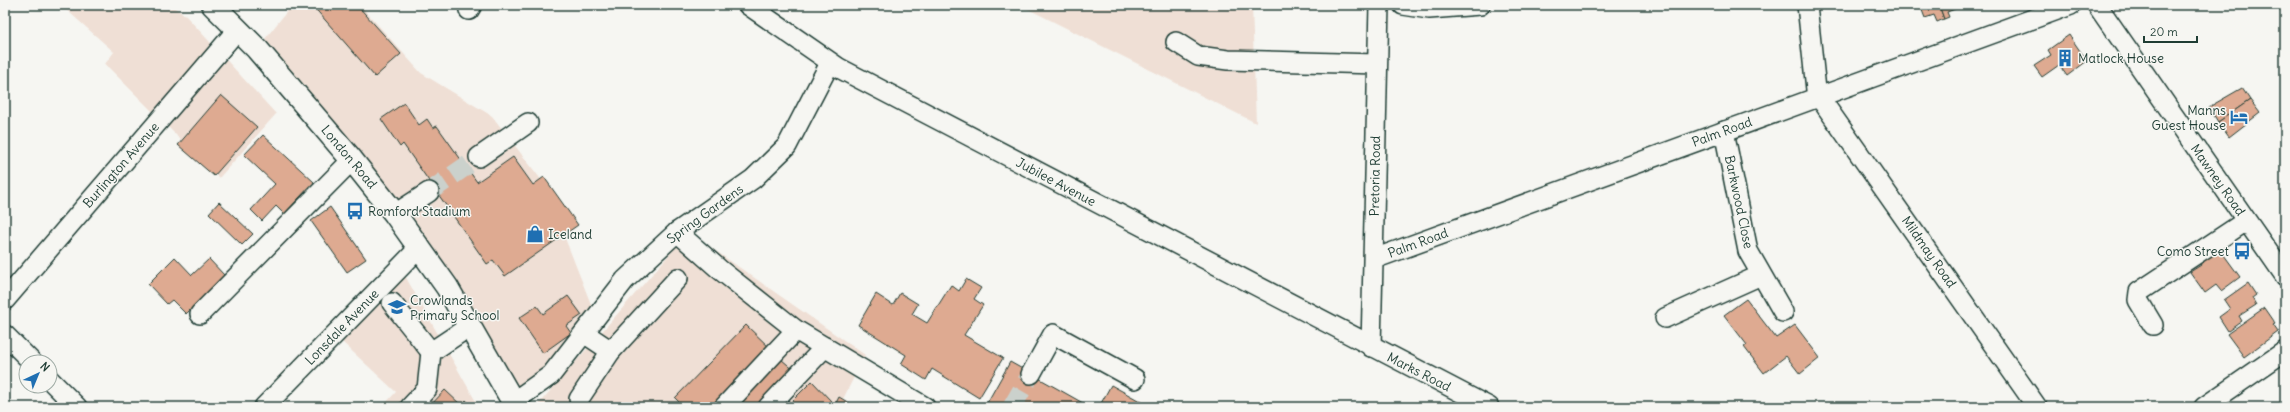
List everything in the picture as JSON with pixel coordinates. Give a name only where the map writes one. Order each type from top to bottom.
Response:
[{"type":"main road","name":"London Road","points":[[213,5],[238,29],[352,160],[420,247],[470,326],[514,405]]},
{"type":"street","name":"Jubilee Avenue","points":[[748,5],[830,63],[1371,347]]},
{"type":"street","name":"Pretoria Road","points":[[1371,347],[1379,5]]},
{"type":"street","points":[[1403,5],[1429,9],[1480,5]]},
{"type":"street","name":"Mildmay Road","points":[[1807,5],[1819,98],[2037,407]]},
{"type":"street","name":"Palm Road","points":[[1374,259],[2071,5]]},
{"type":"street","name":"Mawney Road","points":[[2097,5],[2285,276]]},
{"type":"street","name":"Burlington Avenue","points":[[5,300],[238,29]]},
{"type":"street","points":[[1176,42],[1198,56],[1228,60],[1377,64]]},
{"type":"street","name":"Spring Gardens","points":[[514,405],[551,375],[625,280],[677,232],[753,179],[787,146],[830,63]]},
{"type":"street","points":[[478,157],[528,123]]},
{"type":"street","name":"Barkwood Close","points":[[1724,131],[1748,251],[1782,312]]},
{"type":"street","points":[[200,314],[352,160]]},
{"type":"street","points":[[395,214],[429,192]]},
{"type":"street","points":[[2153,325],[2138,300],[2139,292],[2246,221]]},
{"type":"street","points":[[677,232],[719,270],[796,330],[925,407]]},
{"type":"street","name":"Lonsdale Avenue","points":[[264,407],[420,247]]},
{"type":"street","points":[[1665,318],[1761,275]]},
{"type":"street","points":[[579,399],[611,351],[678,278]]},
{"type":"street","points":[[392,303],[431,352],[427,389],[410,407]]},
{"type":"street","points":[[431,352],[470,326]]},
{"type":"street","points":[[724,407],[796,330]]},
{"type":"street","points":[[584,333],[611,351]]},
{"type":"street","points":[[5,334],[24,354]]},
{"type":"street","points":[[1031,374],[1053,334],[1135,379]]},
{"type":"street","points":[[768,407],[825,347]]},
{"type":"street","name":"Marks Road","points":[[1371,347],[1489,407]]},
{"type":"street","points":[[2204,407],[2285,351]]},
{"type":"street","points":[[58,388],[77,407]]},
{"type":"shaded area","points":[[61,5],[171,5],[186,16],[276,114],[219,178],[105,64],[114,52]]},
{"type":"shaded area","points":[[292,5],[360,5],[421,73],[492,116],[543,182],[596,317],[513,402],[470,326],[257,49]]},
{"type":"shaded area","points":[[1020,5],[1252,5],[1256,123]]},
{"type":"shaded area","points":[[700,240],[865,355],[839,407],[536,407],[676,247]]},
{"type":"shaded area","name":"Crowlands Primary School","points":[[404,274],[479,407],[382,407],[396,392],[341,341]]},
{"type":"building","points":[[312,5],[357,5],[401,54],[375,77]]},
{"type":"building","points":[[1920,5],[1939,5],[1944,19],[1937,22],[1934,15],[1925,18]]},
{"type":"building","points":[[1939,5],[1953,5],[1955,9],[1947,12],[1949,17],[1944,19]]},
{"type":"building","name":"Matlock House","points":[[2069,35],[2087,61],[2067,76],[2059,65],[2042,77],[2034,66],[2051,55],[2048,50]]},
{"type":"building","points":[[2242,88],[2250,100],[2218,122],[2209,107]]},
{"type":"building","points":[[221,95],[257,127],[214,176],[178,145]]},
{"type":"building","name":"Manns Guest House","points":[[2250,100],[2260,113],[2229,137],[2218,122]]},
{"type":"building","points":[[404,103],[419,125],[427,119],[433,128],[437,126],[477,182],[513,157],[533,185],[544,177],[578,225],[505,276],[493,260],[487,264],[403,144],[400,147],[381,119]]},
{"type":"building","points":[[263,135],[314,182],[284,214],[276,206],[262,221],[251,210],[275,184],[244,155]]},
{"type":"building","points":[[219,202],[253,234],[242,245],[209,213]]},
{"type":"building","points":[[330,207],[366,259],[347,272],[311,221]]},
{"type":"building","points":[[2216,244],[2240,277],[2221,291],[2216,285],[2205,293],[2190,272],[2201,265],[2196,258]]},
{"type":"building","points":[[175,257],[192,275],[209,259],[225,276],[186,314],[172,300],[167,304],[148,284]]},
{"type":"building","points":[[966,279],[981,288],[974,299],[983,305],[964,335],[1003,358],[979,398],[932,369],[926,380],[901,364],[906,355],[858,325],[876,294],[893,305],[900,293],[918,304],[912,314],[927,323],[951,285],[959,291]]},
{"type":"building","points":[[2248,283],[2256,295],[2252,298],[2256,305],[2239,316],[2242,321],[2228,331],[2219,317],[2230,309],[2224,300]]},
{"type":"building","points":[[568,296],[582,315],[566,326],[571,333],[543,353],[519,318],[537,306],[543,314]]},
{"type":"building","points":[[1746,299],[1776,338],[1795,325],[1820,358],[1800,374],[1786,356],[1764,373],[1744,347],[1747,345],[1724,315]]},
{"type":"building","points":[[2264,308],[2275,324],[2273,325],[2278,332],[2244,357],[2227,334]]},
{"type":"building","points":[[746,325],[772,350],[716,407],[684,407],[675,398]]},
{"type":"building","points":[[781,359],[796,372],[764,407],[729,407]]},
{"type":"building","points":[[1010,362],[1090,407],[995,407],[987,403]]},
{"type":"building","points":[[812,381],[831,401],[826,407],[786,407]]},
{"type":"building","points":[[1111,385],[1149,406],[1149,407],[1099,407]]},
{"type":"building","points":[[445,390],[461,405],[466,400],[473,407],[429,407]]},
{"type":"building","points":[[839,397],[856,407],[834,407]]},
{"type":"tunnel","points":[[429,192],[479,157]]},
{"type":"tunnel","points":[[1012,407],[1031,374]]},
{"type":"place","name":"Matlock House","points":[[2065,58]]},
{"type":"place","name":"Manns Guest House","points":[[2239,117]]},
{"type":"place","name":"Romford Stadium","points":[[355,211]]},
{"type":"place","name":"Iceland","points":[[535,234]]},
{"type":"place","name":"Como Street","points":[[2242,251]]},
{"type":"place","name":"Crowlands Primary School","points":[[397,307]]}]
